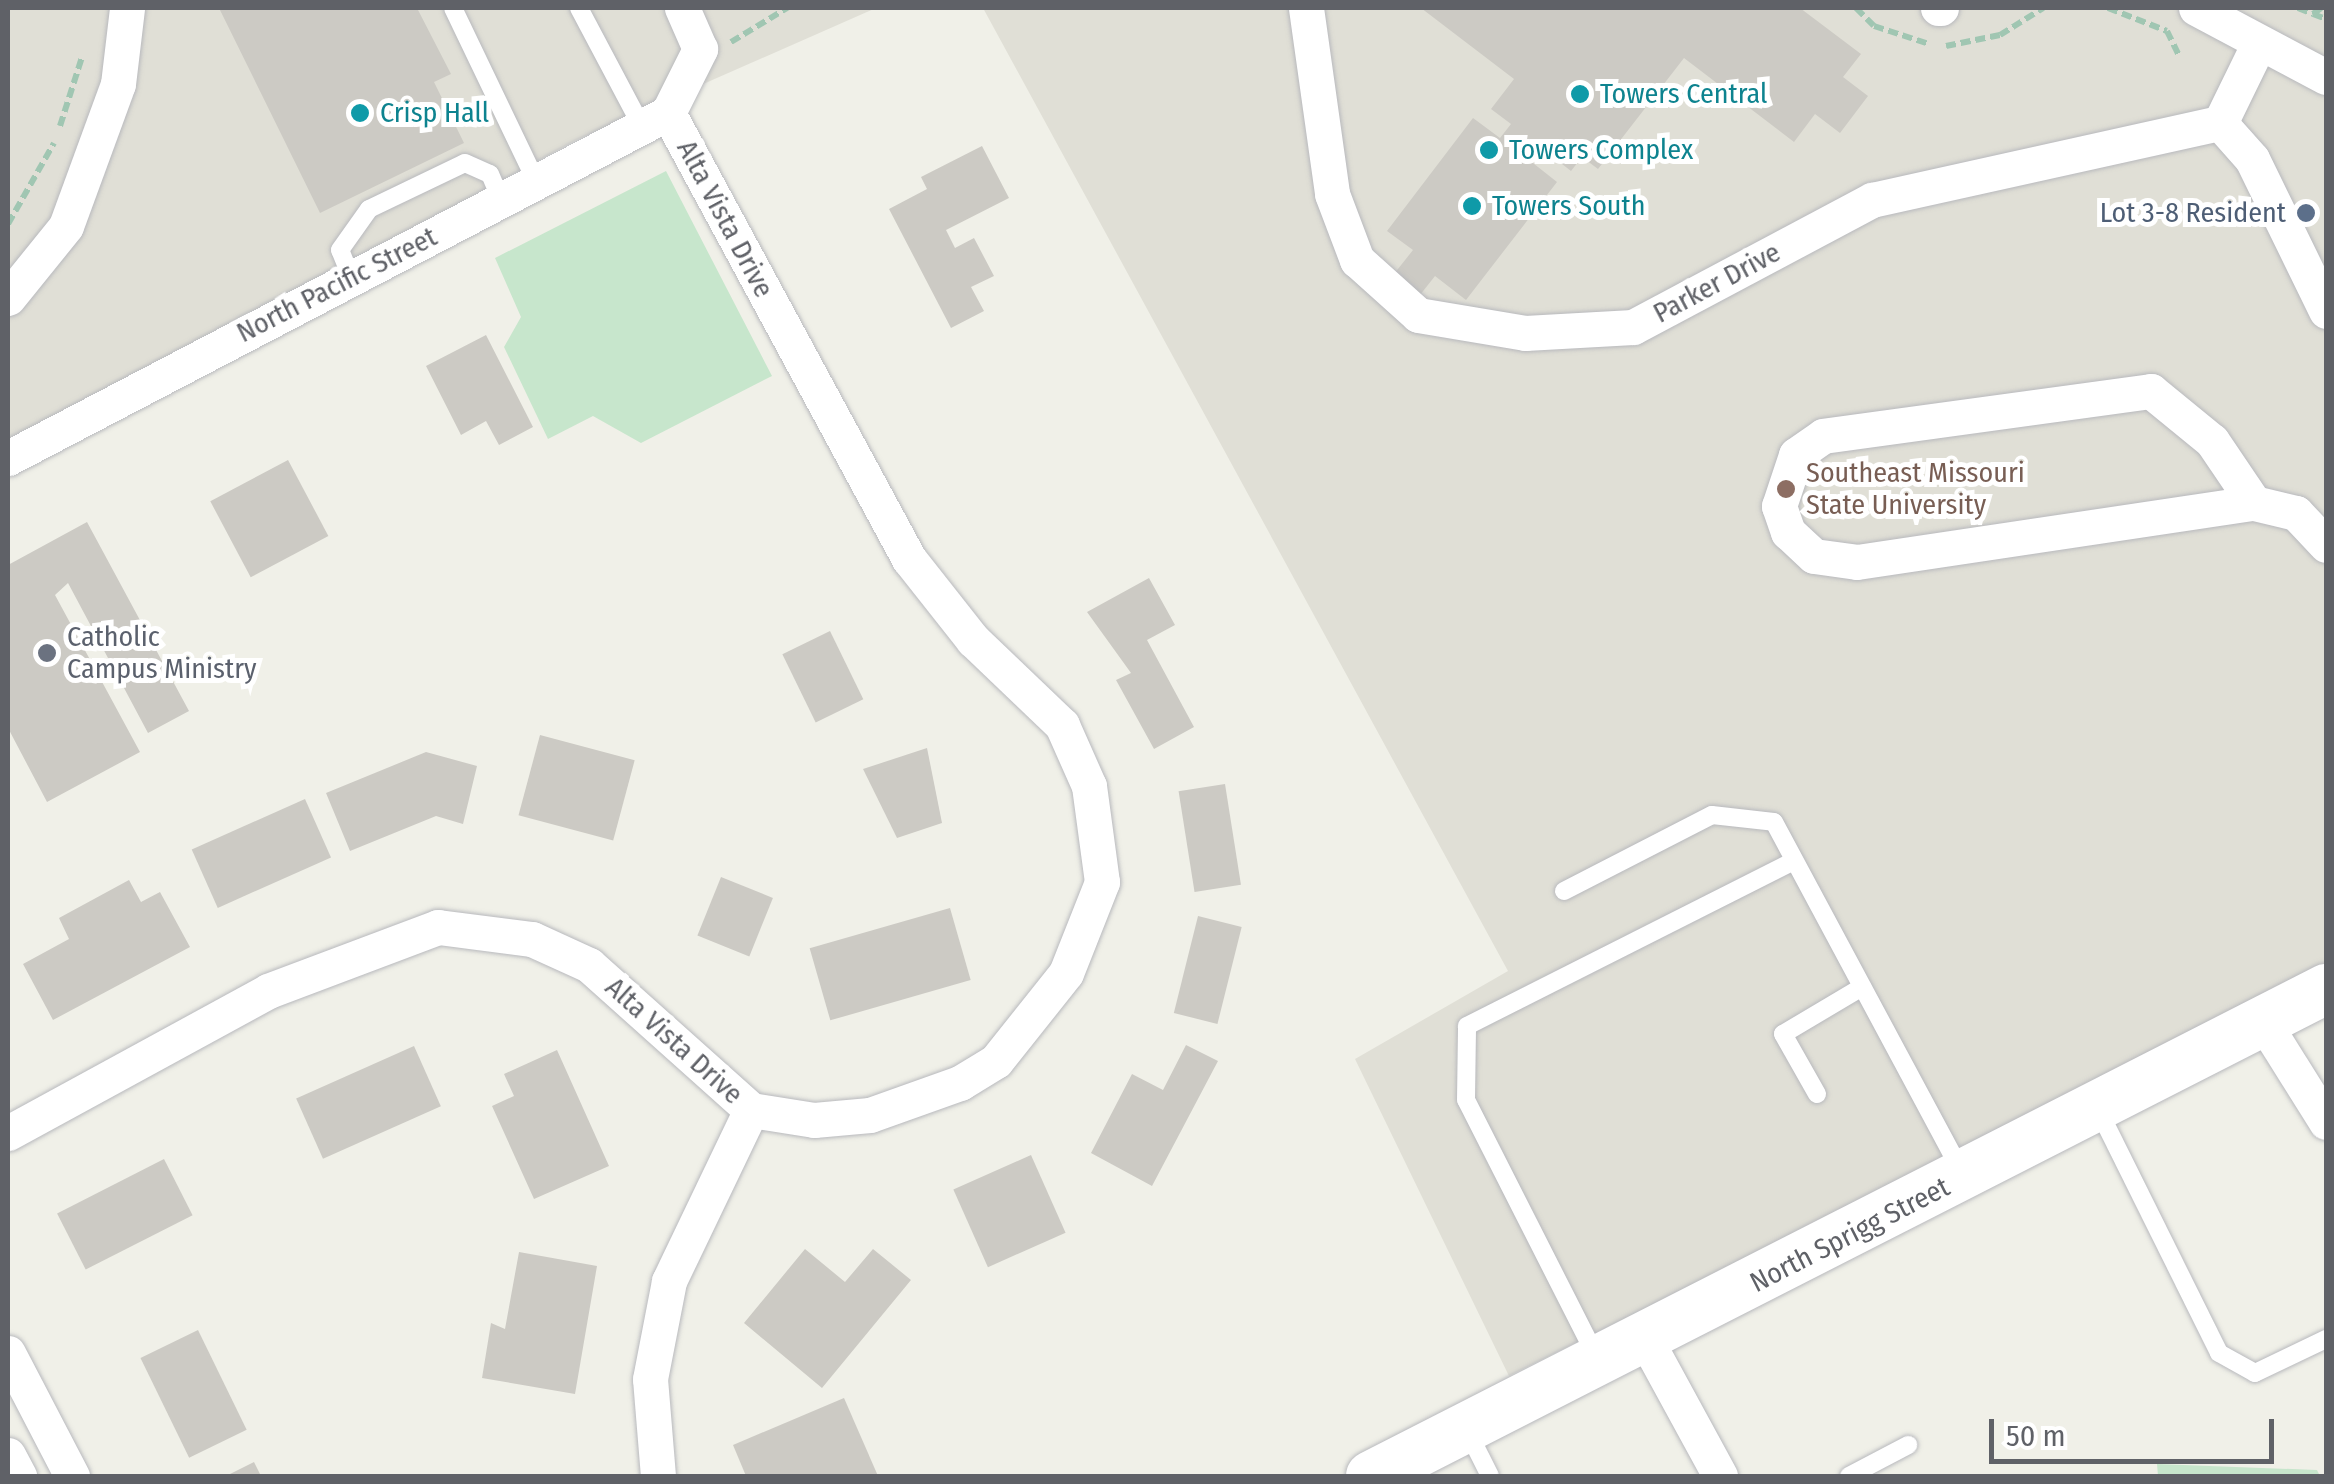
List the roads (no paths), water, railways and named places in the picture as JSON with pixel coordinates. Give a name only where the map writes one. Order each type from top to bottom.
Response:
[{"type":"main road","name":"North Sprigg Street","points":[[1400,1470],[1466,1430],[2326,990]]},
{"type":"street","points":[[8,298],[66,226],[118,84],[127,8]]},
{"type":"street","points":[[655,120],[700,49],[682,8]]},
{"type":"street","name":"Parker Drive","points":[[1306,8],[1332,194],[1356,260],[1418,315],[1525,333],[1633,327],[1872,200],[2220,123]]},
{"type":"street","points":[[2196,8],[2326,77]]},
{"type":"street","points":[[2258,44],[2220,123],[2252,158],[2326,310]]},
{"type":"street","name":"North Pacific Street","points":[[8,458],[655,120]]},
{"type":"street","name":"Alta Vista Drive","points":[[8,1133],[268,990],[438,927],[532,940],[589,965],[750,1110],[814,1120],[870,1115],[996,1061],[1084,936],[1102,882],[1098,835],[1062,725],[973,640],[909,559],[655,120]]},
{"type":"street","points":[[2254,502],[2212,441],[2151,391],[1823,436],[1796,454],[1779,506],[1788,532],[1814,556],[1857,562],[2254,502],[2296,514],[2326,545]]},
{"type":"street","points":[[2264,1023],[2326,1122]]},
{"type":"street","points":[[658,1476],[650,1379],[670,1281],[750,1110]]},
{"type":"street","points":[[1646,1340],[1720,1476]]},
{"type":"street","points":[[8,1352],[72,1476]]},
{"type":"street","points":[[8,1454],[18,1476]]},
{"type":"lane","points":[[453,8],[536,183]]},
{"type":"lane","points":[[579,8],[655,120]]},
{"type":"lane","points":[[351,277],[340,250],[369,209],[465,163],[490,174],[502,200]]},
{"type":"lane","points":[[1564,891],[1712,815],[1774,822],[1964,1177]]},
{"type":"lane","points":[[1600,1364],[1466,1100],[1466,1026],[1794,861]]},
{"type":"lane","points":[[1817,1094],[1784,1034],[1862,987]]},
{"type":"lane","points":[[2098,1108],[2219,1353],[2255,1373],[2326,1338]]},
{"type":"lane","points":[[1466,1430],[1490,1476]]},
{"type":"lane","points":[[1848,1476],[1908,1444]]},
{"type":"place","name":"Towers Central","points":[[1580,94]]},
{"type":"place","name":"Crisp Hall","points":[[360,113]]},
{"type":"place","name":"Towers Complex","points":[[1489,150]]},
{"type":"place","name":"Towers South","points":[[1472,206]]},
{"type":"place","name":"Lot 3-8 Resident","points":[[2306,213]]},
{"type":"place","name":"Southeast Missouri State University","points":[[1786,489]]},
{"type":"place","name":"Catholic Campus Ministry","points":[[47,653]]}]
